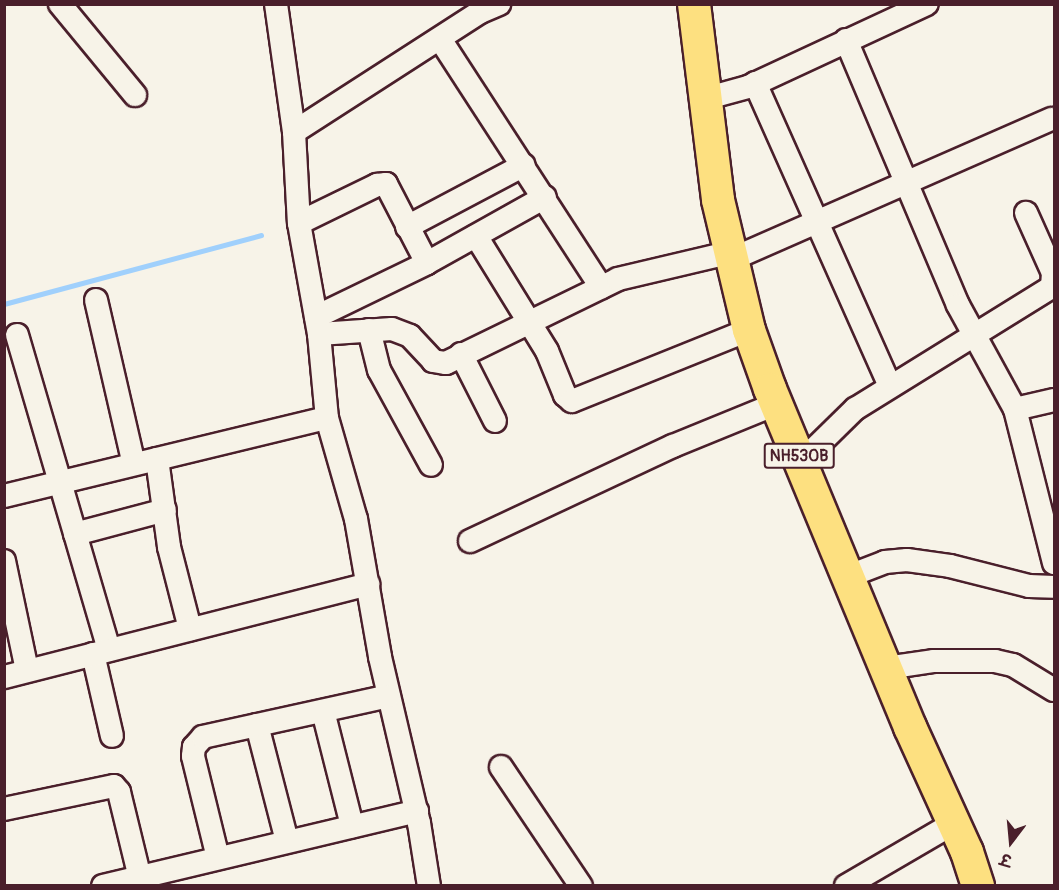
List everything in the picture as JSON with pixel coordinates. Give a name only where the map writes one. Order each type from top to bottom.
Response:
[{"type":"highway","name":"NH530B","points":[[694,4],[704,99],[729,256],[749,330],[776,404],[886,668],[954,823],[978,885]]},
{"type":"street","points":[[60,4],[135,95]]},
{"type":"street","points":[[276,4],[294,132],[299,223],[317,325],[327,418],[356,519],[389,696],[417,811],[429,885]]},
{"type":"street","points":[[294,132],[499,4]]},
{"type":"street","points":[[704,99],[755,83],[927,4]]},
{"type":"street","points":[[440,39],[545,197],[601,287]]},
{"type":"street","points":[[846,40],[975,335],[1015,410],[1054,563]]},
{"type":"street","points":[[755,83],[890,386]]},
{"type":"street","points":[[317,325],[369,330],[392,329],[410,336],[439,364],[601,287],[729,256],[817,224],[908,180],[1051,119]]},
{"type":"street","points":[[407,227],[524,165]]},
{"type":"street","points":[[299,223],[381,183],[391,187],[407,227],[427,263]]},
{"type":"street","points":[[317,325],[545,197]]},
{"type":"street","points":[[801,462],[855,409],[1052,287],[1053,273],[1026,213]]},
{"type":"street","points":[[476,236],[526,321],[547,351],[565,395],[572,401],[749,330]]},
{"type":"street","points":[[96,300],[135,464]]},
{"type":"street","points":[[369,330],[379,370],[431,465]]},
{"type":"street","points":[[17,335],[75,534],[101,652],[112,736]]},
{"type":"street","points":[[461,354],[495,421]]},
{"type":"street","points":[[1015,410],[1054,400]]},
{"type":"street","points":[[470,541],[673,446],[776,404]]},
{"type":"street","points":[[4,496],[327,418]]},
{"type":"street","points":[[157,459],[169,547],[190,629]]},
{"type":"street","points":[[75,534],[165,510]]},
{"type":"street","points":[[849,576],[885,562],[907,560],[950,566],[1029,586],[1054,587]]},
{"type":"street","points":[[4,561],[27,670]]},
{"type":"street","points":[[4,676],[368,584]]},
{"type":"street","points":[[886,668],[934,661],[995,661],[1013,665],[1054,690]]},
{"type":"street","points":[[218,858],[192,756],[194,747],[203,737],[389,696]]},
{"type":"street","points":[[323,711],[352,826]]},
{"type":"street","points":[[257,725],[287,842]]},
{"type":"street","points":[[501,767],[581,885]]},
{"type":"street","points":[[4,809],[114,786],[119,792],[141,881]]},
{"type":"street","points":[[103,885],[141,881],[218,858],[417,811]]},
{"type":"street","points":[[846,885],[954,823]]},
{"type":"waterway","points":[[4,304],[261,235]]}]
